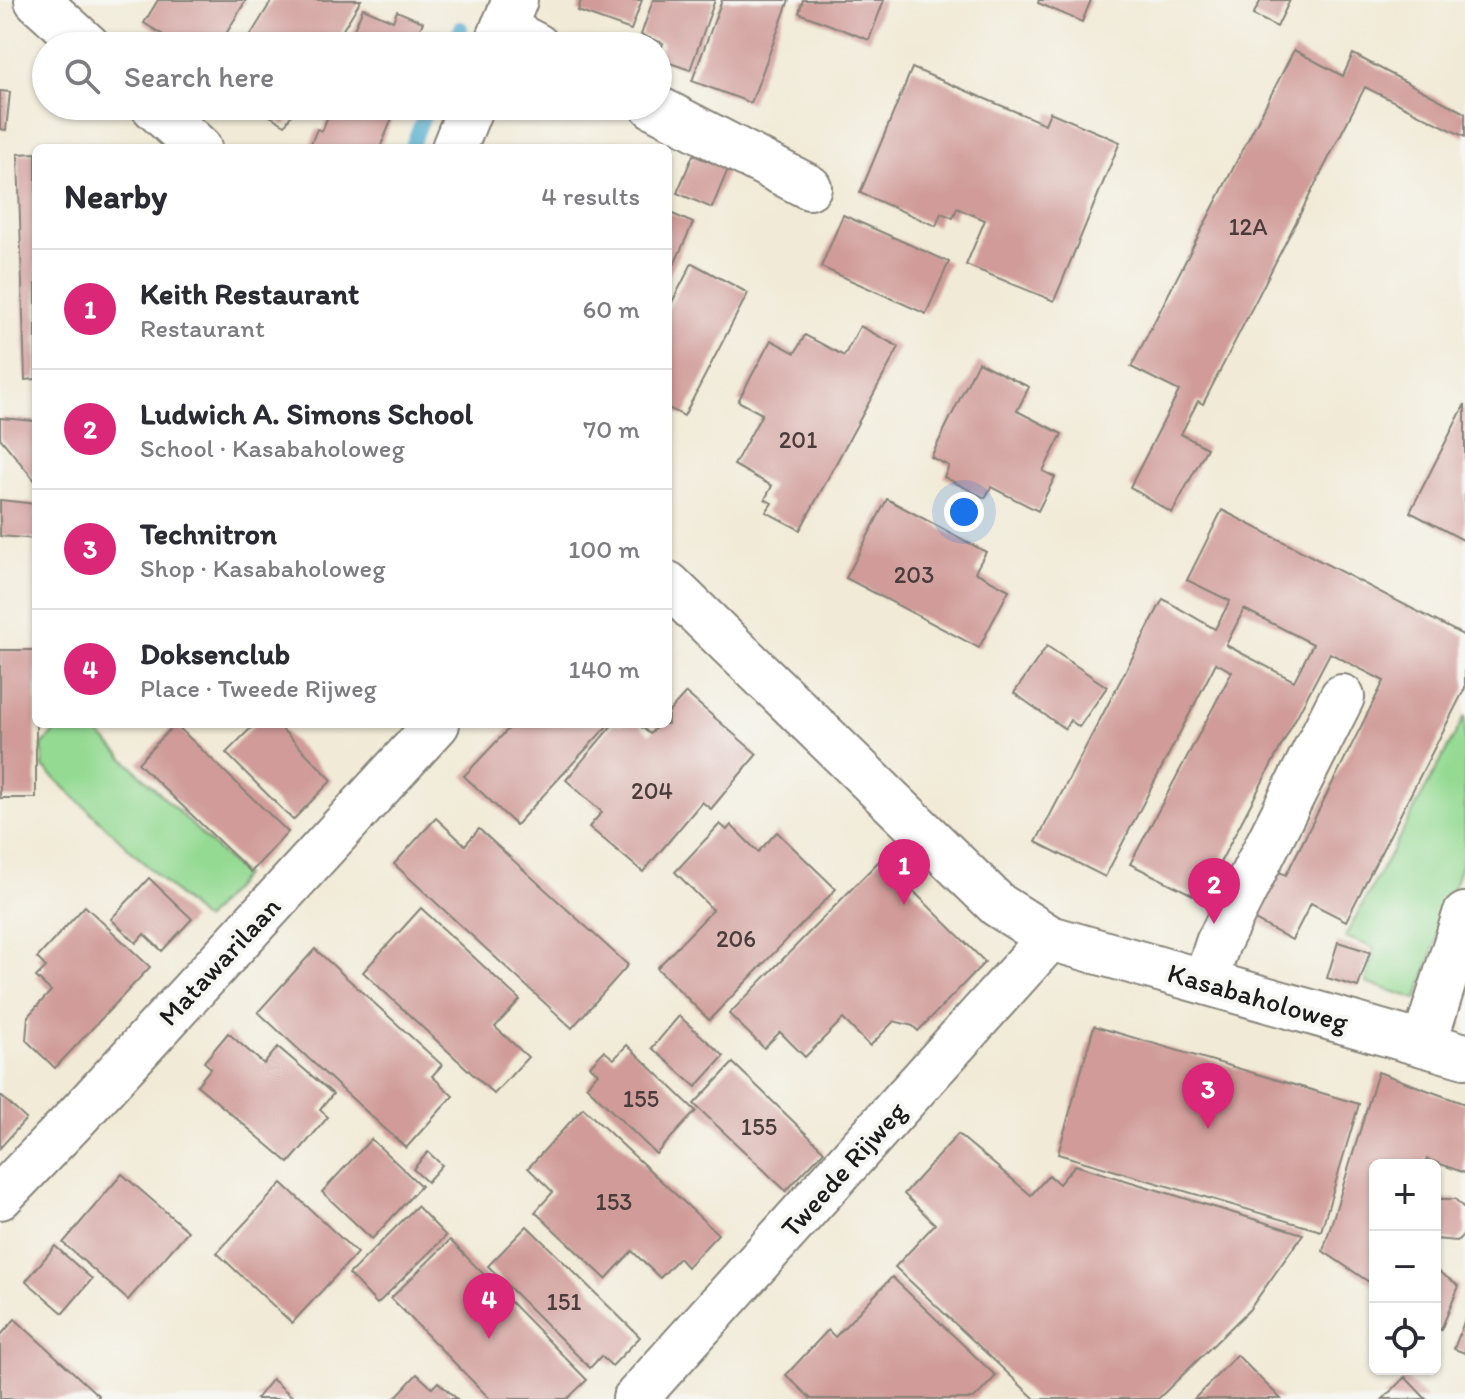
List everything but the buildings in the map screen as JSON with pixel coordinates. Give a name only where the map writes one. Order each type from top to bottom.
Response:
[{"type":"street","points":[[37,0],[72,32]]},
{"type":"street","points":[[672,116],[809,187]]},
{"type":"street","points":[[168,120],[195,144]]},
{"type":"street","points":[[456,144],[465,120]]},
{"type":"street","name":"Kasabaholoweg","points":[[672,588],[998,905],[1050,938],[1465,1056]]},
{"type":"street","points":[[1205,981],[1218,943],[1342,697]]},
{"type":"street","name":"Matawarilaan","points":[[0,1197],[433,728]]},
{"type":"street","points":[[1424,1044],[1465,915]]},
{"type":"street","name":"Tweede Rijweg","points":[[635,1399],[1050,938]]},
{"type":"green space","points":[[1465,716],[1465,853],[1417,999],[1366,983],[1374,948],[1345,937]]},
{"type":"green space","points":[[57,728],[93,728],[244,876],[204,920],[43,767],[42,746]]},
{"type":"waterway","points":[[459,32],[461,28]]},
{"type":"waterway","points":[[413,144],[422,120]]},
{"type":"place","name":"Keith Restaurant","points":[[904,905]]},
{"type":"place","name":"Ludwich A. Simons School","points":[[1214,924]]},
{"type":"place","name":"Technitron","points":[[1208,1129]]},
{"type":"place","name":"Doksenclub","points":[[489,1339]]}]
